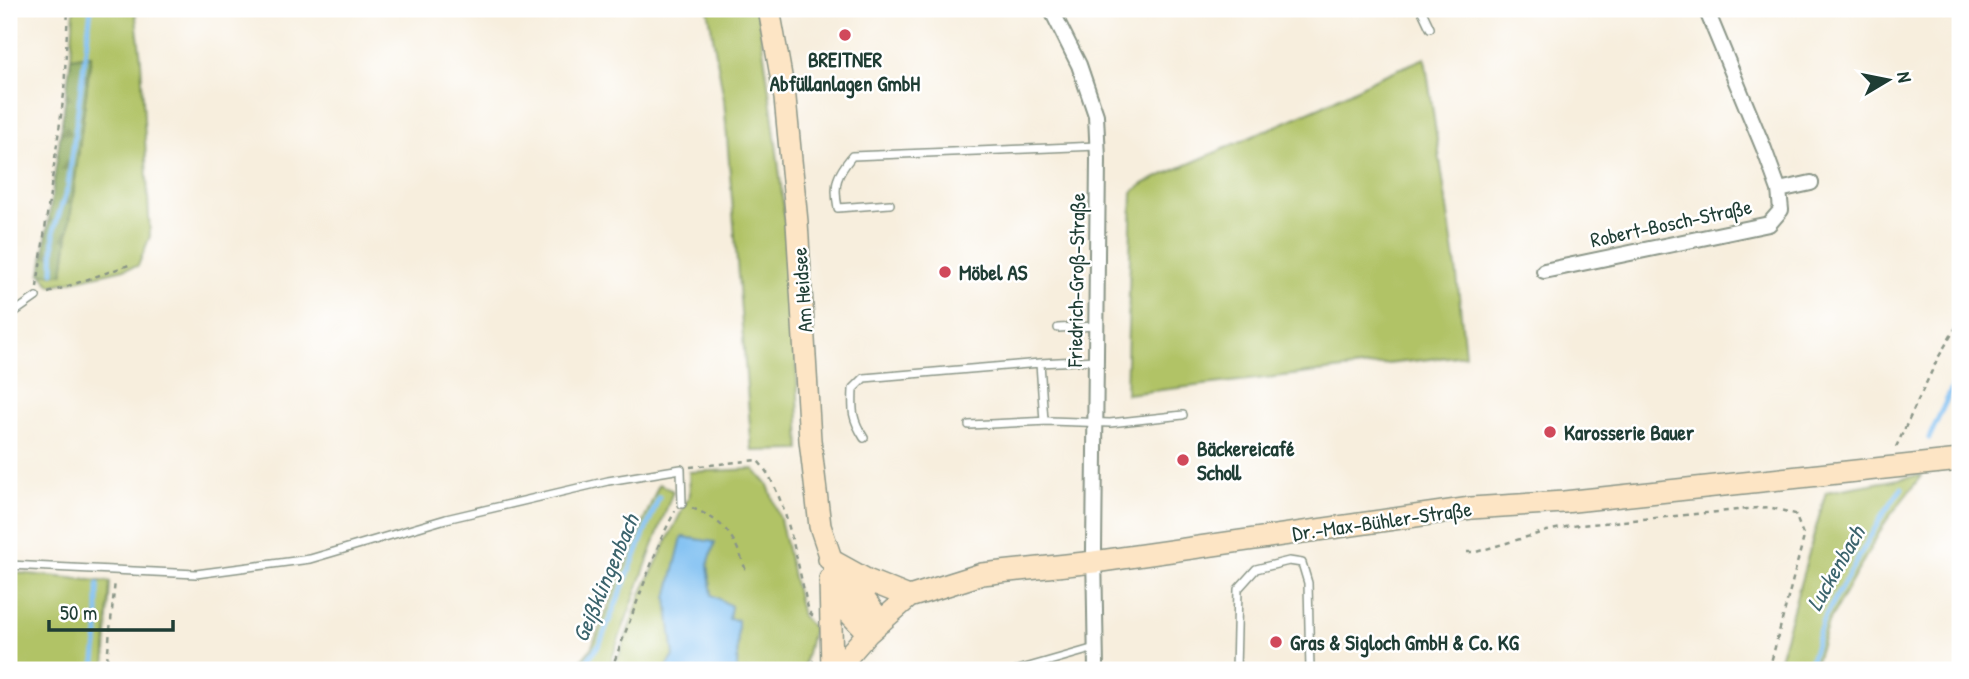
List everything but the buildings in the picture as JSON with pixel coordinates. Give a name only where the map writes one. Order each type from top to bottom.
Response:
[{"type":"street","name":"Am Heidsee","points":[[769,9],[785,98],[820,526],[850,614],[874,627]]},
{"type":"street","name":"Friedrich-Groß-Straße","points":[[1051,9],[1079,65],[1096,115],[1094,562],[1097,670]]},
{"type":"street","name":"Robert-Bosch-Straße","points":[[1544,271],[1769,224],[1781,210],[1779,190],[1706,9]]},
{"type":"street","name":"Robert-Bosch-Straße","points":[[1779,190],[1811,183]]},
{"type":"street","name":"Dr.-Max-Bühler-Straße","points":[[842,670],[848,656],[874,627],[909,597],[982,574],[1094,562],[1471,508],[1564,502],[1960,460]]},
{"type":"street","points":[[832,670],[832,565],[909,597]]},
{"type":"lane","points":[[1421,9],[1430,28]]},
{"type":"lane","points":[[890,205],[838,208],[835,195],[837,174],[852,156],[1097,146]]},
{"type":"lane","points":[[9,316],[36,297]]},
{"type":"lane","points":[[1058,328],[1096,326]]},
{"type":"lane","points":[[864,438],[853,421],[852,407],[853,388],[864,378],[1096,360]]},
{"type":"lane","points":[[1040,363],[1044,421]]},
{"type":"lane","points":[[969,425],[1044,421],[1110,423],[1183,415]]},
{"type":"lane","points":[[9,565],[196,574],[310,559],[446,519],[608,481],[681,469],[682,504]]},
{"type":"lane","points":[[1236,670],[1238,589],[1256,569],[1289,561],[1302,563],[1308,583],[1310,670]]},
{"type":"lane","points":[[1018,670],[1096,648]]},
{"type":"path","points":[[68,9],[64,93],[36,297],[129,265]]},
{"type":"path","points":[[1885,468],[1909,424],[1938,358],[1960,320]]},
{"type":"path","points":[[681,469],[757,460],[766,469],[783,507],[809,612],[816,620]]},
{"type":"path","points":[[611,670],[660,539],[682,504]]},
{"type":"path","points":[[1467,552],[1476,552],[1571,526],[1769,507],[1795,513],[1804,537],[1769,670]]},
{"type":"path","points":[[701,512],[724,527],[737,544],[747,574]]},
{"type":"path","points":[[106,670],[116,570]]},
{"type":"green space","points":[[74,9],[135,9],[141,60],[150,236],[138,266],[51,286],[41,274],[63,274],[91,55],[71,58]]},
{"type":"green space","points":[[708,9],[757,9],[786,228],[800,450],[752,451],[724,99]]},
{"type":"green space","points":[[91,55],[63,274],[41,274],[71,58]]},
{"type":"green space","points":[[1425,58],[1457,275],[1465,355],[1126,394],[1132,192],[1145,183]]},
{"type":"green space","points":[[754,469],[768,485],[780,519],[802,616],[813,628],[803,670],[737,670],[738,620],[728,619],[731,606],[712,595],[708,565],[714,543],[683,537],[667,598],[674,656],[666,669],[573,670],[591,649],[659,484],[673,491],[611,661],[616,664],[641,594],[690,494],[689,472]]},
{"type":"green space","points":[[1922,475],[1886,521],[1828,623],[1813,670],[1776,670],[1826,492]]},
{"type":"green space","points":[[9,572],[110,582],[105,670],[9,670]]},
{"type":"water","points":[[682,537],[715,542],[708,565],[712,595],[731,606],[729,619],[738,620],[737,670],[665,670],[674,656],[667,598]]},
{"type":"waterway","points":[[53,272],[54,229],[68,187],[91,9]]},
{"type":"waterway","name":"Luckenbach","points":[[1929,438],[1960,371]]},
{"type":"waterway","name":"Luckenbach","points":[[1808,670],[1823,620],[1882,516],[1902,488]]},
{"type":"waterway","name":"Geißklingenbach","points":[[580,670],[600,643],[659,497]]},
{"type":"waterway","name":"Geißklingenbach","points":[[94,670],[98,634],[98,584]]},
{"type":"place","name":"BREITNER Abfüllanlagen GmbH","points":[[845,35]]},
{"type":"place","name":"Möbel AS","points":[[945,272]]},
{"type":"place","name":"Karosserie Bauer","points":[[1550,432]]},
{"type":"place","name":"Bäckereicafé Scholl","points":[[1183,460]]},
{"type":"place","name":"Gras & Sigloch GmbH & Co. KG","points":[[1276,642]]}]
